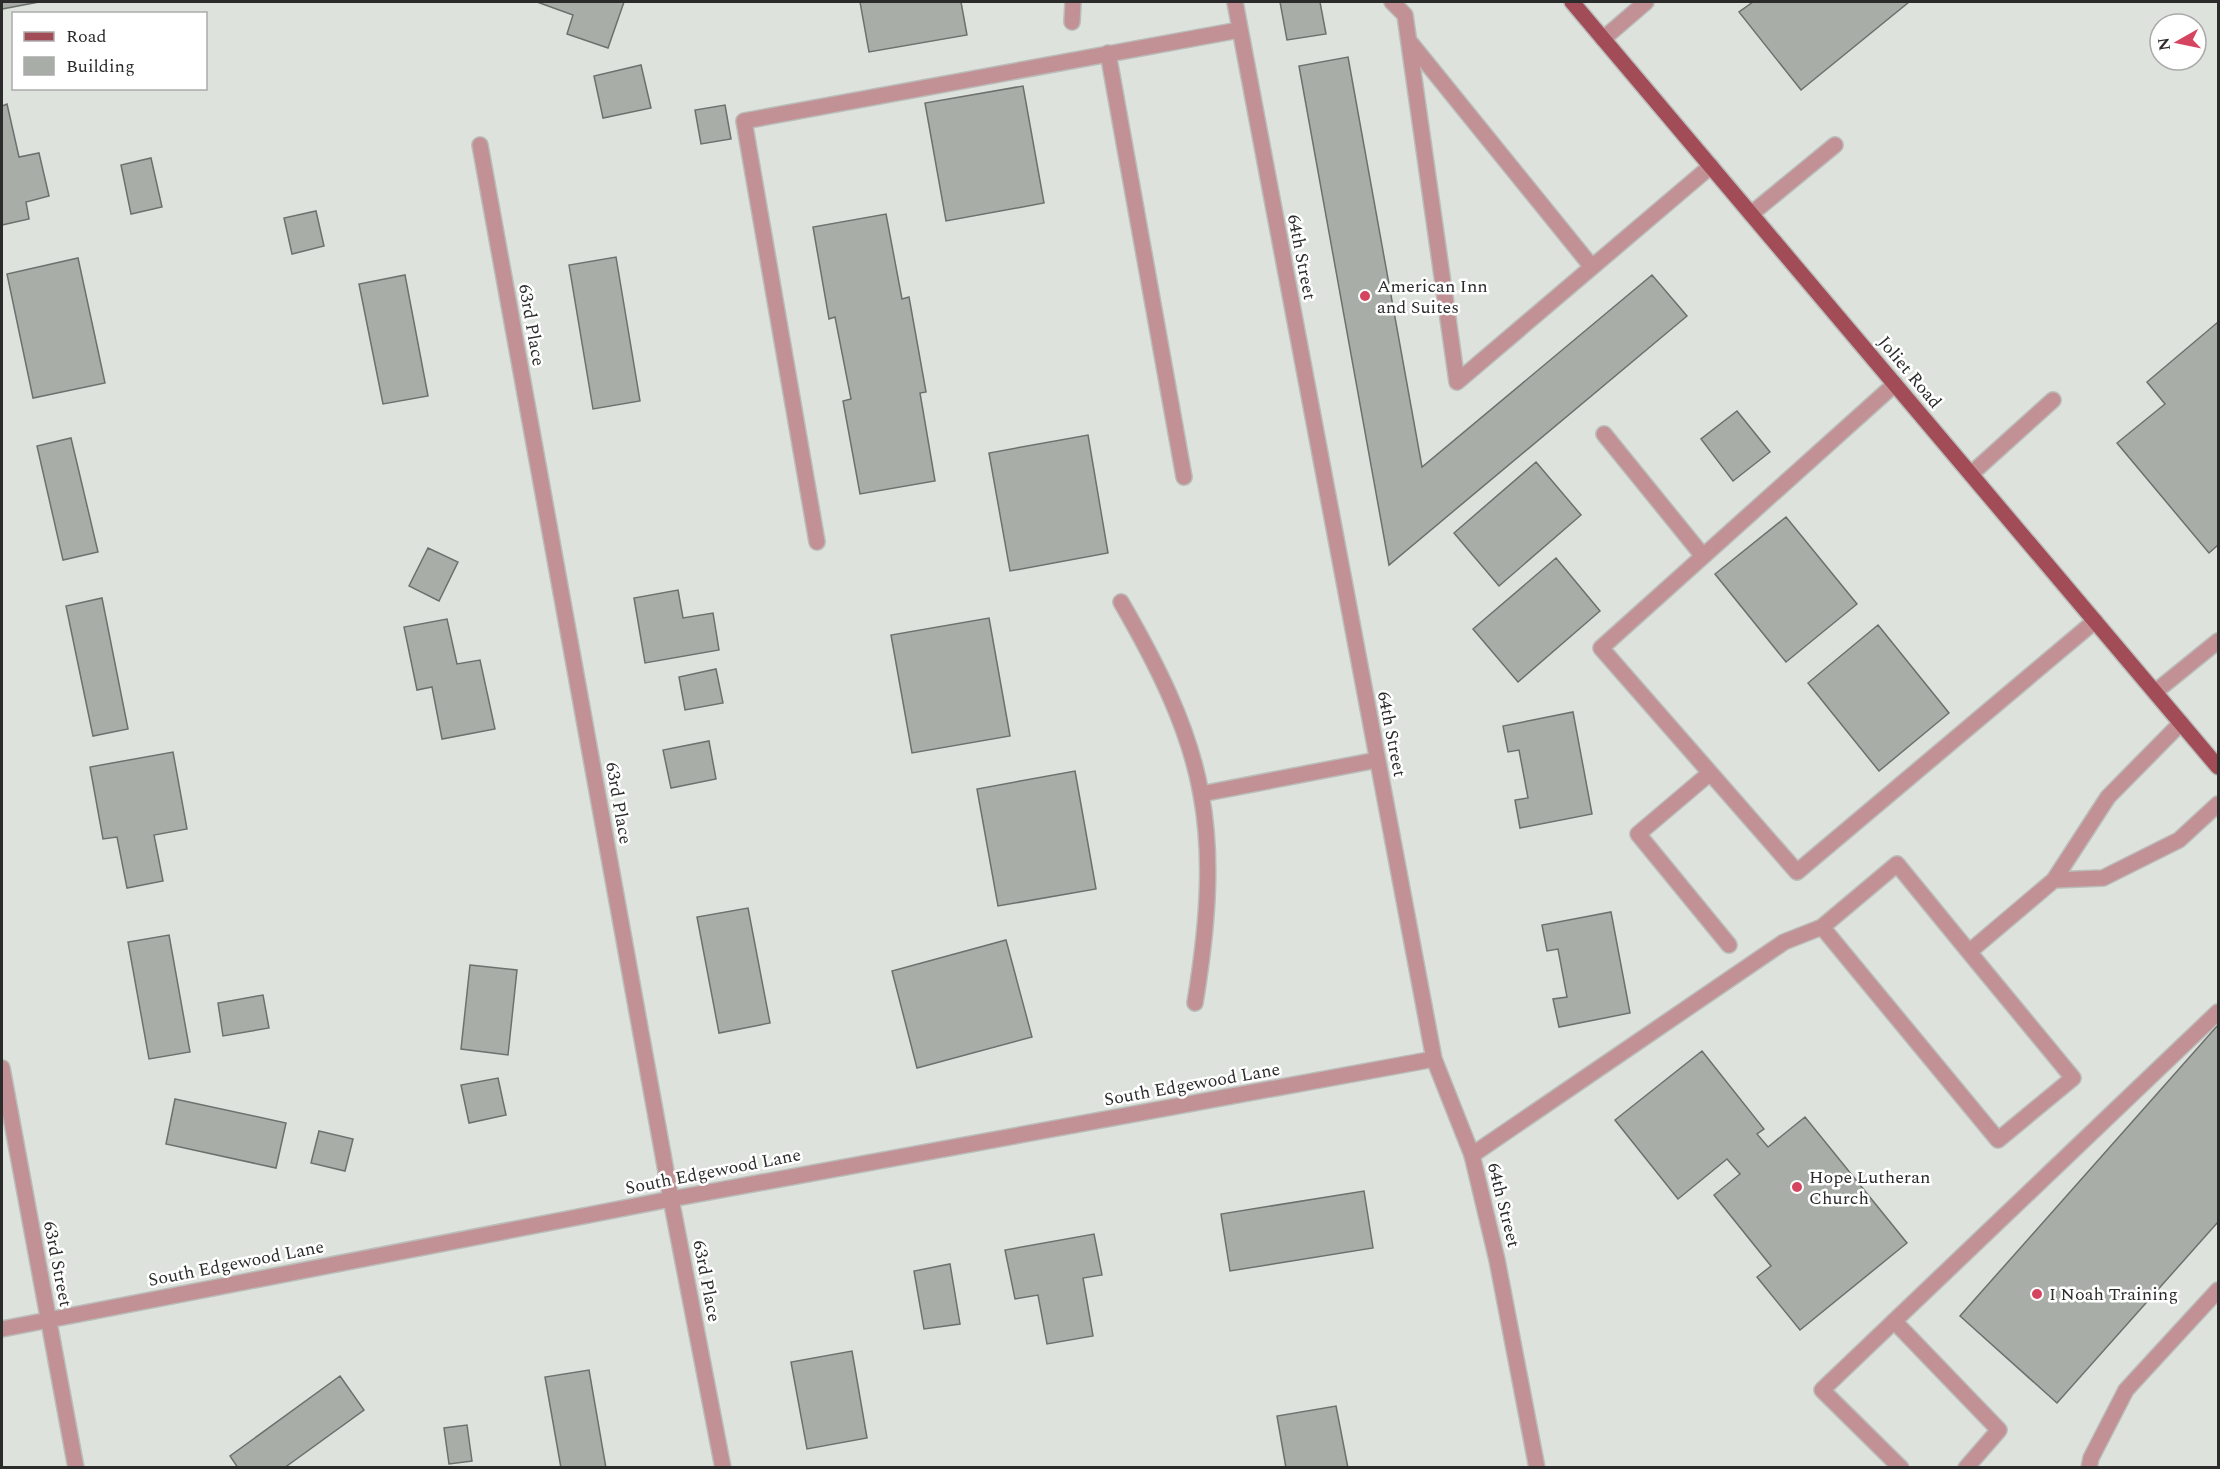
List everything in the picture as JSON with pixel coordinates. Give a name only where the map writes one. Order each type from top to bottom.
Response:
[{"type":"main road","name":"Joliet Road","points":[[1572,2],[2218,767]]},
{"type":"street","points":[[1072,22],[1073,2]]},
{"type":"street","name":"64th Street","points":[[1234,2],[1434,1059],[1472,1155],[1497,1260],[1537,1467]]},
{"type":"street","points":[[1394,2],[1405,15],[1457,382],[1711,166]]},
{"type":"street","points":[[1603,39],[1646,2]]},
{"type":"street","points":[[817,542],[744,121],[1239,30]]},
{"type":"street","points":[[1408,41],[1592,267]]},
{"type":"street","points":[[1108,53],[1184,477]]},
{"type":"street","name":"63rd Place","points":[[480,145],[671,1198],[723,1467]]},
{"type":"street","points":[[1751,214],[1835,145]]},
{"type":"street","points":[[1895,384],[1601,648],[1797,872],[2095,621]]},
{"type":"street","points":[[1971,474],[2053,400]]},
{"type":"street","points":[[1604,434],[1703,556]]},
{"type":"street","points":[[1121,602],[1148,649],[1173,705],[1192,756],[1201,794],[1206,832],[1207,899],[1203,959],[1195,1003]]},
{"type":"street","points":[[2155,692],[2218,641]]},
{"type":"street","points":[[1969,951],[2054,880],[2108,797],[2181,723]]},
{"type":"street","points":[[1201,794],[1377,760]]},
{"type":"street","points":[[1710,773],[1638,834],[1729,945]]},
{"type":"street","points":[[2054,880],[2103,878],[2179,840],[2218,804]]},
{"type":"street","points":[[1472,1155],[1784,942],[1822,927],[1897,864],[2073,1078],[1998,1140],[1822,927]]},
{"type":"street","points":[[1901,1467],[1822,1390],[2218,1012]]},
{"type":"street","name":"South Edgewood Lane","points":[[2,1329],[671,1198],[1434,1059]]},
{"type":"street","name":"63rd Street","points":[[2,1068],[76,1467]]},
{"type":"street","points":[[2089,1467],[2091,1458],[2126,1390],[2218,1290]]},
{"type":"street","points":[[1894,1321],[1999,1430],[1966,1467]]},
{"type":"building","points":[[2,2],[39,2],[2,9]]},
{"type":"building","points":[[537,2],[624,2],[608,48],[567,34],[573,15]]},
{"type":"building","points":[[860,2],[961,2],[967,35],[869,52]]},
{"type":"building","points":[[1280,2],[1320,2],[1326,34],[1287,40]]},
{"type":"building","points":[[1753,2],[1909,2],[1801,90],[1739,12]]},
{"type":"building","name":"American Inn and Suites","points":[[1348,57],[1422,467],[1652,275],[1687,316],[1389,565],[1299,66]]},
{"type":"building","points":[[641,65],[651,108],[603,118],[594,76]]},
{"type":"building","points":[[1023,86],[1044,203],[946,221],[925,103]]},
{"type":"building","points":[[7,104],[19,157],[39,153],[49,196],[26,202],[29,219],[2,225],[2,106]]},
{"type":"building","points":[[725,105],[731,139],[701,144],[695,110]]},
{"type":"building","points":[[151,158],[162,207],[131,214],[121,165]]},
{"type":"building","points":[[316,211],[324,246],[292,254],[284,218]]},
{"type":"building","points":[[886,214],[902,299],[909,297],[926,392],[920,393],[935,481],[860,494],[843,401],[851,399],[835,317],[829,319],[813,227]]},
{"type":"building","points":[[616,257],[640,401],[593,409],[569,265]]},
{"type":"building","points":[[78,258],[105,383],[33,398],[7,274]]},
{"type":"building","points":[[405,275],[428,396],[383,404],[359,284]]},
{"type":"building","points":[[2218,322],[2218,545],[2209,553],[2117,443],[2165,404],[2147,382]]},
{"type":"building","points":[[1737,411],[1770,452],[1733,481],[1701,439]]},
{"type":"building","points":[[1088,435],[1108,553],[1010,571],[989,453]]},
{"type":"building","points":[[71,438],[98,552],[63,560],[37,446]]},
{"type":"building","points":[[1536,462],[1581,515],[1499,586],[1454,533]]},
{"type":"building","points":[[1786,517],[1857,604],[1786,662],[1715,574]]},
{"type":"building","points":[[428,548],[458,562],[439,601],[409,586]]},
{"type":"building","points":[[1556,558],[1600,611],[1518,682],[1473,629]]},
{"type":"building","points":[[678,590],[683,618],[713,613],[719,650],[645,663],[634,598]]},
{"type":"building","points":[[102,598],[128,729],[93,736],[66,606]]},
{"type":"building","points":[[989,618],[1010,736],[912,753],[891,635]]},
{"type":"building","points":[[447,619],[457,664],[480,660],[495,729],[442,739],[432,687],[417,690],[404,627]]},
{"type":"building","points":[[1878,625],[1949,713],[1879,771],[1808,683]]},
{"type":"building","points":[[716,669],[723,703],[685,710],[679,677]]},
{"type":"building","points":[[1573,712],[1592,814],[1520,828],[1515,800],[1528,798],[1519,750],[1508,752],[1503,726]]},
{"type":"building","points":[[709,741],[716,779],[671,788],[663,750]]},
{"type":"building","points":[[173,752],[187,829],[154,835],[163,881],[127,888],[117,837],[103,839],[90,767]]},
{"type":"building","points":[[1075,771],[1096,889],[998,906],[977,789]]},
{"type":"building","points":[[748,908],[770,1023],[719,1033],[697,917]]},
{"type":"building","points":[[1611,912],[1630,1013],[1559,1027],[1553,999],[1567,997],[1558,949],[1547,951],[1542,925]]},
{"type":"building","points":[[169,935],[190,1052],[149,1059],[128,942]]},
{"type":"building","points":[[1006,940],[1032,1037],[917,1068],[892,971]]},
{"type":"building","points":[[470,965],[517,970],[508,1055],[461,1049]]},
{"type":"building","points":[[263,995],[269,1028],[223,1036],[218,1003]]},
{"type":"building","points":[[2218,1025],[2218,1222],[2057,1403],[1960,1316]]},
{"type":"building","points":[[1702,1051],[1764,1129],[1757,1134],[1768,1147],[1805,1117],[1907,1243],[1800,1330],[1757,1277],[1771,1266],[1714,1195],[1740,1174],[1727,1159],[1678,1199],[1615,1120]]},
{"type":"building","points":[[498,1078],[506,1115],[469,1123],[461,1085]]},
{"type":"building","points":[[175,1099],[286,1123],[276,1168],[166,1144]]},
{"type":"building","points":[[319,1131],[353,1139],[345,1171],[311,1163]]},
{"type":"building","points":[[1364,1191],[1373,1248],[1230,1271],[1221,1214]]},
{"type":"building","points":[[1094,1234],[1102,1275],[1083,1278],[1093,1336],[1047,1344],[1038,1295],[1015,1299],[1005,1250]]},
{"type":"building","points":[[950,1264],[960,1324],[924,1329],[914,1271]]},
{"type":"building","points":[[852,1351],[867,1438],[807,1449],[791,1362]]},
{"type":"building","points":[[589,1370],[606,1468],[561,1468],[545,1377]]},
{"type":"building","points":[[340,1376],[364,1410],[284,1468],[238,1468],[230,1456]]},
{"type":"building","points":[[1336,1406],[1348,1468],[1286,1468],[1277,1416]]},
{"type":"building","points":[[467,1425],[472,1461],[449,1464],[444,1428]]},
{"type":"place","name":"American Inn and Suites","points":[[1365,296]]},
{"type":"place","name":"Hope Lutheran Church","points":[[1797,1187]]},
{"type":"place","name":"I Noah Training","points":[[2037,1294]]}]
